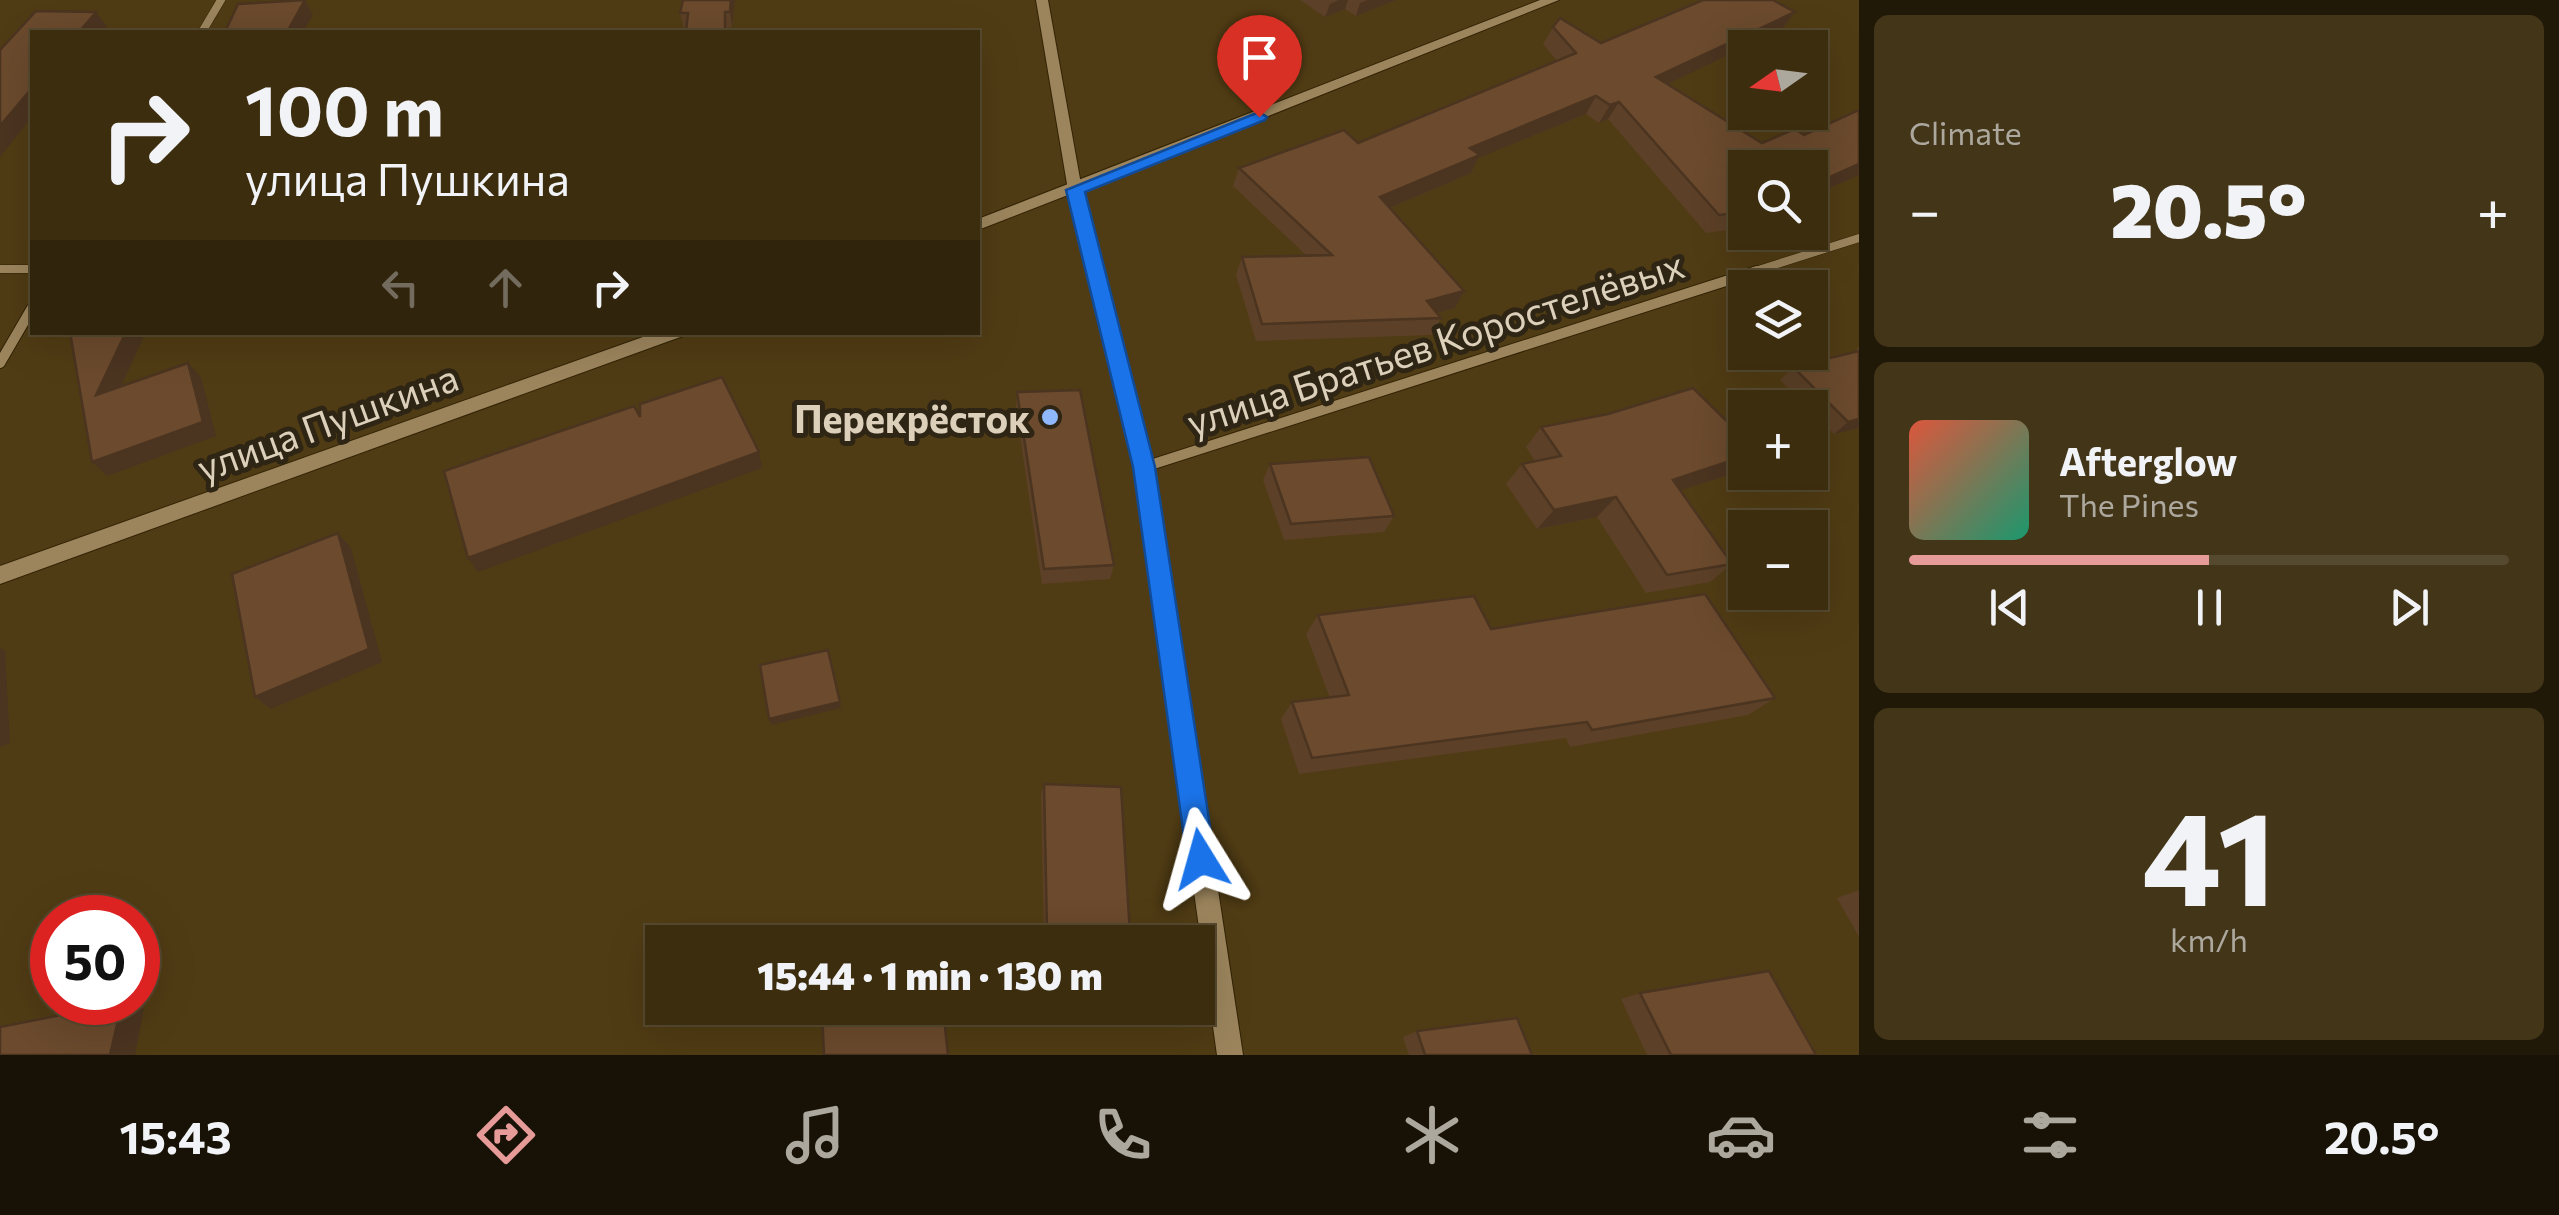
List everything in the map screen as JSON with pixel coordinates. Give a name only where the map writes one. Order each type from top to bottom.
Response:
[{"type":"main road","points":[[980,224],[1552,0]]},
{"type":"main road","points":[[1075,190],[1144,467],[1230,1055]]},
{"type":"main road","name":"улица Пушкина","points":[[0,576],[669,335]]},
{"type":"street","points":[[203,30],[220,0]]},
{"type":"street","points":[[1042,0],[1075,190]]},
{"type":"street","name":"улица Братьев Коростелёвых","points":[[1144,467],[1859,238]]},
{"type":"street","points":[[0,269],[30,269]]},
{"type":"street","points":[[0,363],[30,311]]},
{"type":"building","points":[[305,0],[288,30],[226,30],[238,4]]},
{"type":"building","points":[[683,0],[731,0],[730,12],[725,12],[725,30],[686,30],[688,13],[680,13]]},
{"type":"building","points":[[1703,0],[1773,0],[1795,12],[1757,30],[1728,30],[1728,43],[1656,77],[1728,122],[1728,130],[1741,130],[1762,143],[1793,130],[1804,135],[1828,130],[1828,124],[1859,110],[1859,164],[1828,178],[1828,150],[1728,150],[1728,214],[1719,215],[1619,102],[1610,105],[1596,96],[1470,148],[1480,155],[1380,197],[1464,291],[1427,301],[1441,318],[1262,324],[1242,257],[1332,255],[1239,168],[1344,130],[1358,143],[1576,53],[1553,27],[1560,18],[1601,43]]},
{"type":"building","points":[[36,11],[96,12],[81,30],[30,30],[30,90],[0,126],[0,50]]},
{"type":"building","points":[[71,335],[125,335],[96,395],[188,363],[203,422],[92,462]]},
{"type":"building","points":[[1859,351],[1859,419],[1848,422],[1828,402],[1828,390],[1816,390],[1796,370],[1828,370],[1828,359]]},
{"type":"building","points":[[722,377],[759,452],[468,558],[444,471],[634,406],[640,417],[640,404]]},
{"type":"building","points":[[1693,388],[1728,422],[1728,462],[1673,480],[1728,558],[1728,565],[1667,575],[1616,497],[1554,510],[1522,464],[1561,456],[1541,427],[1608,414]]},
{"type":"building","points":[[1080,390],[1114,565],[1044,569],[1017,392]]},
{"type":"building","points":[[1369,457],[1394,516],[1291,524],[1270,464]]},
{"type":"building","points":[[338,533],[369,649],[255,697],[232,574]]},
{"type":"building","points":[[1705,594],[1775,698],[1592,730],[1587,722],[1312,758],[1292,702],[1349,695],[1318,615],[1474,596],[1491,629]]},
{"type":"building","points":[[828,650],[840,702],[769,719],[760,665]]},
{"type":"building","points":[[1044,784],[1121,787],[1129,925],[1047,925]]},
{"type":"building","points":[[1769,971],[1816,1055],[1671,1055],[1640,993]]},
{"type":"building","points":[[1517,1018],[1532,1055],[1425,1055],[1417,1031]]},
{"type":"building","points":[[30,1021],[30,1025],[117,1025],[110,1055],[0,1055],[0,1027]]},
{"type":"building","points":[[823,1025],[945,1025],[948,1055],[824,1055]]},
{"type":"place","name":"Перекрёсток","points":[[1050,417]]},
{"type":"route","points":[[1201,859],[1144,467],[1075,190],[1259,117]]}]
